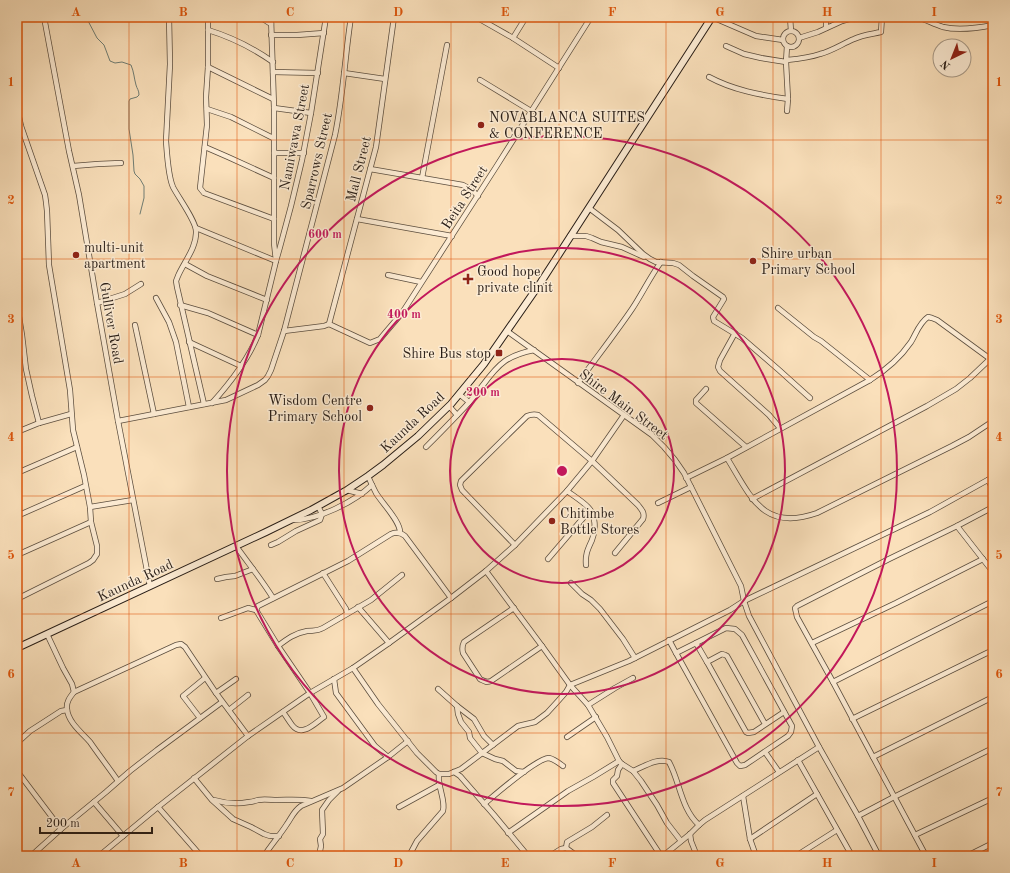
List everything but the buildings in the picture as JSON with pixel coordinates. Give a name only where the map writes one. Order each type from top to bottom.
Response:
[{"type":"main road","name":"Kaunda Road","points":[[17,648],[318,506],[368,476],[418,436],[449,406],[484,364],[589,208],[712,17]]},
{"type":"street","name":"Gulliver Road","points":[[44,17],[79,195],[118,421],[150,586]]},
{"type":"street","points":[[169,17],[170,64],[167,152],[170,177],[173,186],[196,228],[192,248],[176,281],[180,305],[204,404]]},
{"type":"street","points":[[208,17],[208,67],[206,97],[207,124],[200,185],[203,192],[274,219]]},
{"type":"street","points":[[260,17],[271,24]]},
{"type":"street","points":[[196,228],[276,261],[274,243],[274,108],[271,17]]},
{"type":"street","name":"Namiwawa Street","points":[[212,403],[241,366],[258,335],[304,153],[326,17]]},
{"type":"street","name":"Sparrows Street","points":[[118,421],[226,400],[258,385],[265,380],[272,370],[284,331],[335,135],[351,17]]},
{"type":"street","name":"Mall Street","points":[[329,324],[358,219],[378,138],[394,17]]},
{"type":"street","points":[[476,17],[559,68]]},
{"type":"street","points":[[512,38],[526,17]]},
{"type":"street","name":"Beita Street","points":[[329,324],[370,342],[375,341],[385,333],[402,313],[591,17]]},
{"type":"street","points":[[712,17],[756,36],[783,40]]},
{"type":"street","points":[[790,17],[791,31]]},
{"type":"street","points":[[826,17],[826,28]]},
{"type":"street","points":[[799,38],[856,17]]},
{"type":"street","points":[[726,46],[744,54],[761,58],[786,61],[797,59],[818,55],[863,35],[881,32],[882,17]]},
{"type":"street","points":[[917,17],[944,27],[960,29],[993,25]]},
{"type":"street","points":[[208,30],[226,36],[273,62]]},
{"type":"street","points":[[787,111],[787,46],[783,40],[785,34],[791,31],[796,33],[799,38]]},
{"type":"street","points":[[271,35],[324,33]]},
{"type":"street","points":[[787,46],[795,46],[799,41],[799,38]]},
{"type":"street","points":[[422,178],[447,45]]},
{"type":"street","points":[[208,67],[273,99]]},
{"type":"street","points":[[273,72],[318,73]]},
{"type":"street","points":[[344,73],[385,79]]},
{"type":"street","points":[[709,77],[732,87],[761,95],[788,99]]},
{"type":"street","points":[[480,80],[531,110]]},
{"type":"street","points":[[17,108],[21,126],[45,195],[49,265],[70,390],[72,430],[82,465],[90,507],[91,522],[98,550],[97,554],[92,560],[52,583],[17,600]]},
{"type":"street","points":[[274,108],[311,113]]},
{"type":"street","points":[[207,109],[232,117],[273,138]]},
{"type":"street","points":[[205,147],[274,178]]},
{"type":"street","points":[[274,153],[304,153]]},
{"type":"street","points":[[73,166],[121,163]]},
{"type":"street","points":[[370,169],[463,185],[472,190],[478,196]]},
{"type":"street","points":[[589,208],[618,230],[650,259]]},
{"type":"street","points":[[358,219],[452,236]]},
{"type":"street","points":[[570,236],[589,237],[601,242],[622,247],[656,262],[673,262],[679,265],[723,297],[724,300],[713,317],[713,320],[742,338],[810,398]]},
{"type":"street","points":[[578,383],[631,310],[654,271],[662,262]]},
{"type":"street","points":[[184,264],[207,276],[267,300]]},
{"type":"street","points":[[388,276],[421,282]]},
{"type":"street","points":[[97,304],[125,294],[141,284]]},
{"type":"street","points":[[156,298],[169,322],[176,342],[189,407]]},
{"type":"street","points":[[17,304],[26,369],[39,423]]},
{"type":"street","points":[[180,305],[208,313],[258,335]]},
{"type":"street","points":[[778,308],[870,380]]},
{"type":"street","points":[[686,478],[727,458],[881,373],[905,350],[923,321],[928,317],[937,320],[991,360],[956,389],[927,406],[752,499]]},
{"type":"street","points":[[135,324],[154,414]]},
{"type":"street","points":[[284,331],[324,326],[329,324]]},
{"type":"street","name":"Shire Main Street","points":[[507,331],[652,435],[675,460],[691,487],[741,586],[749,616],[879,856]]},
{"type":"street","points":[[735,334],[718,364],[720,371],[780,428]]},
{"type":"street","points":[[189,342],[241,366]]},
{"type":"street","points":[[426,447],[469,402],[504,362],[514,356],[534,350]]},
{"type":"street","points":[[706,389],[696,400],[696,403],[746,447]]},
{"type":"street","points":[[459,394],[469,402]]},
{"type":"street","points":[[449,406],[456,415]]},
{"type":"street","points":[[17,432],[39,423],[71,414]]},
{"type":"street","points":[[515,545],[462,490],[460,485],[461,481],[531,414],[538,416],[592,461],[638,505],[642,511],[644,515],[643,519],[615,553]]},
{"type":"street","points":[[99,856],[248,736],[310,693],[353,668],[486,571],[515,545],[567,491],[592,461],[624,415]]},
{"type":"street","points":[[727,458],[752,499],[764,511],[779,518],[787,519],[806,517],[824,510],[958,443],[981,430],[993,420]]},
{"type":"street","points":[[17,473],[76,447]]},
{"type":"street","points":[[368,476],[379,497],[398,525],[400,533]]},
{"type":"street","points":[[353,668],[378,704],[423,759],[439,774],[454,772],[469,763],[518,726],[535,722],[566,692],[570,685],[636,658],[724,613],[744,601],[930,512],[993,477]]},
{"type":"street","points":[[988,480],[993,489]]},
{"type":"street","points":[[296,532],[291,520],[300,520],[331,511],[362,494],[372,485]]},
{"type":"street","points":[[17,516],[85,486]]},
{"type":"street","points":[[658,503],[691,487]]},
{"type":"street","points":[[345,491],[362,494]]},
{"type":"street","points":[[345,491],[349,501]]},
{"type":"street","points":[[567,491],[588,507],[594,521],[595,528],[586,556],[586,565]]},
{"type":"street","points":[[90,507],[133,500]]},
{"type":"street","points":[[271,545],[320,520],[322,514],[318,506]]},
{"type":"street","points":[[926,856],[797,617],[795,608],[993,507]]},
{"type":"street","points":[[548,559],[590,510]]},
{"type":"street","points":[[17,555],[91,522]]},
{"type":"street","points":[[957,526],[993,572]]},
{"type":"street","points":[[256,610],[258,606],[357,556],[391,534],[397,533],[405,536],[451,598]]},
{"type":"street","points":[[236,546],[262,580],[273,598]]},
{"type":"street","points":[[812,644],[983,559]]},
{"type":"street","points":[[217,579],[235,576],[253,569]]},
{"type":"street","points":[[486,571],[570,685],[588,706],[613,747],[616,756],[633,771],[647,789],[667,823],[681,841]]},
{"type":"street","points":[[323,574],[346,609],[347,614]]},
{"type":"street","points":[[278,646],[286,639],[294,635],[309,630],[318,630],[347,614],[371,600],[402,575]]},
{"type":"street","points":[[571,583],[600,609],[636,658]]},
{"type":"street","points":[[833,682],[993,601]]},
{"type":"street","points":[[358,607],[388,643]]},
{"type":"street","points":[[221,618],[248,608],[256,610],[324,717],[306,730],[302,731],[293,727],[283,712]]},
{"type":"street","points":[[514,608],[464,642],[462,645],[463,653],[480,679],[488,682],[491,681],[542,646]]},
{"type":"street","points":[[669,640],[676,654],[736,763],[740,766],[745,765],[788,736],[791,732],[792,726],[739,631],[726,628],[676,654]]},
{"type":"street","points":[[47,634],[72,684],[74,692]]},
{"type":"street","points":[[696,643],[744,730],[748,733],[754,732],[784,712]]},
{"type":"street","points":[[118,781],[69,717],[67,710],[69,698],[74,692],[176,645],[181,644],[185,647],[205,678],[248,736]]},
{"type":"street","points":[[852,719],[993,650]]},
{"type":"street","points":[[707,662],[722,654],[727,656],[766,724]]},
{"type":"street","points":[[200,718],[183,696],[205,678]]},
{"type":"street","points":[[588,706],[633,678]]},
{"type":"street","points":[[216,693],[236,679]]},
{"type":"street","points":[[334,679],[336,693],[375,746],[388,757]]},
{"type":"street","points":[[438,689],[474,719],[484,736],[493,745]]},
{"type":"street","points":[[228,710],[248,695]]},
{"type":"street","points":[[872,757],[993,697]]},
{"type":"street","points":[[31,856],[118,781],[222,702]]},
{"type":"street","points":[[457,706],[461,722],[469,732],[470,738],[482,753],[505,763],[516,771],[524,772]]},
{"type":"street","points":[[17,743],[30,731],[49,718],[61,711],[67,710]]},
{"type":"street","points":[[567,737],[596,718]]},
{"type":"street","points":[[319,856],[321,846],[320,839],[322,834],[322,810],[329,800],[343,788],[388,757],[408,741]]},
{"type":"street","points":[[621,762],[617,776],[612,783],[662,856],[699,825],[819,747]]},
{"type":"street","points":[[858,816],[993,748]]},
{"type":"street","points":[[765,752],[779,772]]},
{"type":"street","points":[[484,804],[543,759],[552,759],[563,766]]},
{"type":"street","points":[[798,760],[852,856]]},
{"type":"street","points":[[633,771],[658,761],[669,762],[685,803],[692,817],[699,825]]},
{"type":"street","points":[[508,833],[568,791],[621,762]]},
{"type":"street","points":[[17,771],[61,829]]},
{"type":"street","points":[[454,772],[460,776],[528,856]]},
{"type":"street","points":[[409,856],[413,847],[445,806],[438,780],[439,774]]},
{"type":"street","points":[[194,778],[212,800],[233,820],[264,834],[279,836]]},
{"type":"street","points":[[399,807],[439,785]]},
{"type":"street","points":[[264,856],[296,810],[312,801],[343,788]]},
{"type":"street","points":[[750,839],[817,794]]},
{"type":"street","points":[[742,796],[750,839],[756,856]]},
{"type":"street","points":[[915,835],[993,798]]},
{"type":"street","points":[[212,800],[231,803],[291,799],[312,801]]},
{"type":"street","points":[[94,802],[123,836]]},
{"type":"street","points":[[158,807],[201,856]]},
{"type":"street","points":[[566,848],[567,842],[592,827],[607,815]]},
{"type":"street","points":[[796,856],[837,830]]},
{"type":"street","points":[[690,834],[697,856]]},
{"type":"street","points":[[967,856],[993,843]]},
{"type":"street","points":[[550,856],[561,849],[566,848]]},
{"type":"street","points":[[566,848],[577,856]]},
{"type":"waterway","points":[[86,17],[97,38],[104,45],[110,61],[115,63],[122,62],[131,65],[133,70],[139,95],[130,99],[129,101],[129,129],[134,171],[144,186],[144,198],[140,214]]},
{"type":"place","name":"NOVABLANCA SUITES & CONFERENCE","points":[[481,125]]},
{"type":"place","name":"multi-unit apartment","points":[[76,255]]},
{"type":"place","name":"Shire urban Primary School","points":[[753,261]]},
{"type":"place","name":"Good hope private clinit","points":[[468,279]]},
{"type":"place","name":"Shire Bus stop","points":[[499,353]]},
{"type":"place","name":"Wisdom Centre Primary School","points":[[370,408]]},
{"type":"place","name":"Chitimbe Bottle Stores","points":[[552,521]]}]
